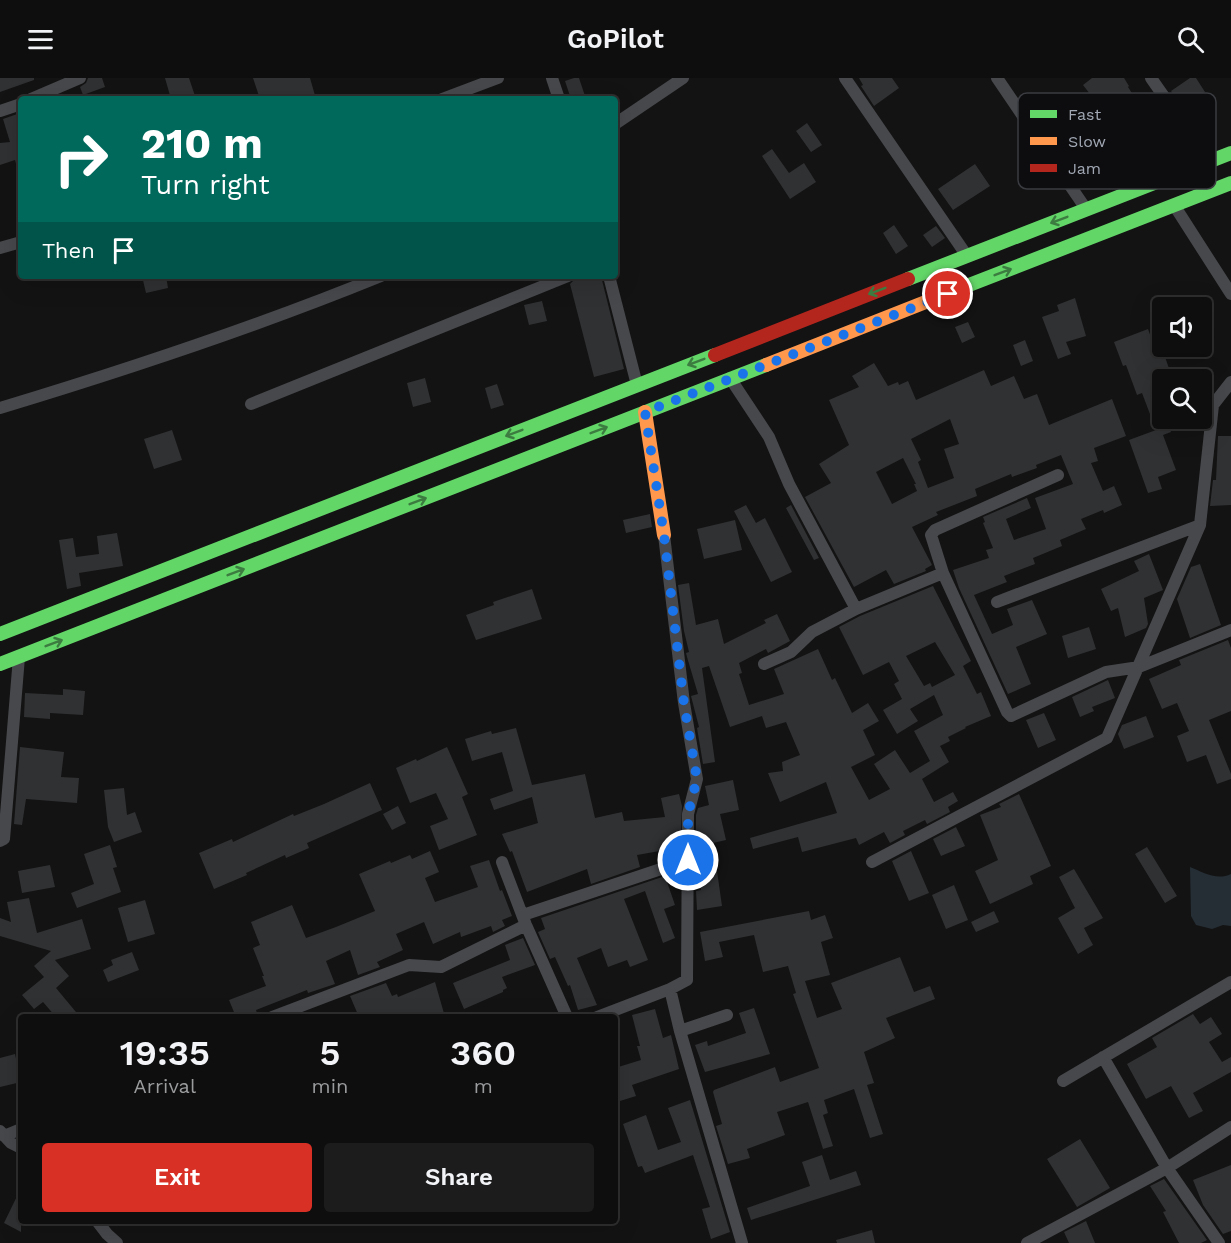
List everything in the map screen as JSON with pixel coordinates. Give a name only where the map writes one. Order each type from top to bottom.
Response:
[{"type":"street","points":[[39,96],[80,78]]},
{"type":"street","points":[[450,96],[498,78]]},
{"type":"street","points":[[552,78],[558,96]]},
{"type":"street","points":[[618,122],[683,78]]},
{"type":"street","points":[[845,78],[967,256]]},
{"type":"street","points":[[997,78],[1018,109]]},
{"type":"street","points":[[1151,78],[1161,93]]},
{"type":"street","points":[[0,111],[18,105]]},
{"type":"street","points":[[1216,158],[1231,153]]},
{"type":"street","points":[[1216,189],[1231,183]]},
{"type":"street","points":[[1072,189],[1086,209]]},
{"type":"street","points":[[0,633],[1137,189]]},
{"type":"street","points":[[0,664],[1215,189]]},
{"type":"street","points":[[1174,205],[1231,294]]},
{"type":"street","points":[[0,248],[18,243]]},
{"type":"street","points":[[0,408],[125,370],[319,301],[374,279]]},
{"type":"street","points":[[251,404],[561,279]]},
{"type":"street","points":[[610,279],[638,385]]},
{"type":"street","points":[[730,378],[769,437],[789,484],[856,609]]},
{"type":"street","points":[[872,862],[1107,738],[1200,525],[1213,405],[1231,382]]},
{"type":"street","points":[[605,1014],[670,989],[687,980],[688,814],[697,779],[684,704],[664,535],[645,412]]},
{"type":"street","points":[[1058,475],[935,530],[931,535],[943,573],[1007,712],[1011,716],[1106,672],[1139,667],[1231,630]]},
{"type":"street","points":[[997,602],[1200,525]]},
{"type":"street","points":[[764,664],[791,652],[812,632],[856,609],[943,573]]},
{"type":"street","points":[[130,583],[140,609]]},
{"type":"street","points":[[0,841],[4,839],[20,657]]},
{"type":"street","points":[[280,1014],[409,965],[441,968],[524,920],[688,860]]},
{"type":"street","points":[[502,862],[524,920],[566,1014]]},
{"type":"street","points":[[1063,1081],[1231,982]]},
{"type":"street","points":[[670,989],[680,1031],[742,1243]]},
{"type":"street","points":[[680,1031],[727,1015]]},
{"type":"street","points":[[1103,1058],[1167,1168],[1219,1243]]},
{"type":"street","points":[[1027,1243],[1167,1168],[1231,1127]]},
{"type":"street","points":[[2,1133],[18,1130]]},
{"type":"street","points":[[2,1133],[11,1143],[18,1146]]},
{"type":"street","points":[[99,1224],[117,1243]]},
{"type":"shaded area","points":[[1190,867],[1220,877],[1231,874],[1231,926],[1223,925],[1212,929],[1196,925],[1191,916]]},
{"type":"building","points":[[0,78],[34,78],[34,80],[0,92]]},
{"type":"building","points":[[88,78],[102,78],[105,87],[83,95],[80,87],[86,83]]},
{"type":"building","points":[[165,78],[189,78],[195,96],[170,96]]},
{"type":"building","points":[[253,78],[310,78],[315,96],[280,96],[259,96]]},
{"type":"building","points":[[579,78],[585,96],[570,96],[565,81]]},
{"type":"building","points":[[859,78],[892,78],[899,88],[874,106],[861,86],[863,85]]},
{"type":"building","points":[[1092,78],[1124,78],[1132,93],[1089,93],[1083,85]]},
{"type":"building","points":[[1190,78],[1196,78],[1205,92],[1172,93],[1171,91]]},
{"type":"building","points":[[18,114],[18,170],[15,160],[0,165],[0,143],[10,142],[3,119]]},
{"type":"building","points":[[807,123],[822,145],[811,152],[796,131]]},
{"type":"building","points":[[772,149],[789,173],[804,163],[816,182],[790,199],[762,156]]},
{"type":"building","points":[[975,164],[990,186],[953,210],[938,189]]},
{"type":"building","points":[[894,225],[908,246],[896,254],[883,233]]},
{"type":"building","points":[[936,226],[945,238],[932,247],[923,235]]},
{"type":"building","points":[[143,279],[166,279],[168,288],[146,293]]},
{"type":"building","points":[[575,279],[602,279],[624,369],[594,377],[570,284]]},
{"type":"building","points":[[1075,298],[1086,336],[1066,342],[1071,354],[1058,359],[1042,317],[1059,311],[1057,305]]},
{"type":"building","points":[[542,301],[547,321],[529,325],[524,305]]},
{"type":"building","points":[[968,322],[975,337],[962,343],[955,327]]},
{"type":"building","points":[[1148,329],[1152,340],[1152,357],[1165,357],[1169,369],[1152,369],[1152,419],[1142,393],[1137,395],[1126,365],[1123,366],[1114,342]]},
{"type":"building","points":[[1025,340],[1033,361],[1021,366],[1013,345]]},
{"type":"building","points":[[874,363],[888,386],[908,381],[916,400],[984,370],[991,386],[1014,376],[1024,399],[1037,394],[1049,425],[1112,399],[1126,436],[1094,448],[1098,461],[1091,463],[1103,491],[1114,486],[1122,505],[1081,519],[1086,529],[1060,540],[1062,546],[1033,558],[1035,564],[1004,576],[1007,582],[974,595],[992,634],[1013,625],[1007,609],[1032,600],[1047,634],[1016,647],[1031,684],[1008,694],[959,588],[953,570],[989,558],[986,550],[993,548],[983,523],[985,522],[983,517],[1027,498],[1031,508],[1006,519],[1014,540],[1046,529],[1035,498],[1073,484],[1061,455],[1036,465],[1037,468],[1012,477],[1011,474],[975,489],[977,496],[936,512],[938,515],[912,527],[932,565],[925,569],[926,571],[894,584],[886,570],[854,587],[805,497],[831,483],[819,464],[849,445],[829,400],[859,387],[852,376]],"holes":[[[950,419],[959,444],[944,449],[954,478],[928,488],[918,462],[921,460],[911,439]],[[903,458],[916,484],[914,484],[917,491],[892,504],[876,472]]]},
{"type":"building","points":[[425,378],[431,402],[413,407],[407,383]]},
{"type":"building","points":[[497,384],[504,405],[491,409],[485,388]]},
{"type":"building","points":[[1170,429],[1171,432],[1163,435],[1176,470],[1158,477],[1162,489],[1148,493],[1129,440],[1156,430]]},
{"type":"building","points":[[172,430],[182,460],[154,469],[144,439]]},
{"type":"building","points":[[1218,436],[1231,436],[1231,505],[1210,506],[1213,480],[1216,480]]},
{"type":"building","points":[[746,505],[756,523],[765,518],[792,572],[771,582],[734,511]]},
{"type":"building","points":[[791,505],[819,558],[814,560],[786,508]]},
{"type":"building","points":[[650,514],[652,527],[626,533],[623,520]]},
{"type":"building","points":[[735,520],[742,550],[704,559],[697,529]]},
{"type":"building","points":[[117,533],[123,566],[79,573],[81,586],[67,589],[59,540],[73,538],[76,557],[99,554],[97,536]]},
{"type":"building","points":[[1149,554],[1163,590],[1144,598],[1148,624],[1146,628],[1125,637],[1118,608],[1111,611],[1101,589],[1139,571],[1134,561]]},
{"type":"building","points":[[1200,564],[1221,625],[1190,638],[1177,599],[1191,567]]},
{"type":"building","points":[[689,583],[696,625],[718,619],[724,644],[766,623],[764,620],[777,614],[790,641],[768,653],[766,649],[739,663],[742,673],[739,674],[749,705],[784,694],[774,669],[818,649],[832,680],[835,678],[852,713],[868,703],[879,721],[863,730],[875,755],[851,767],[869,800],[890,789],[874,764],[895,750],[910,773],[930,761],[914,731],[943,715],[934,695],[910,709],[918,721],[897,734],[883,710],[902,699],[894,684],[899,681],[889,662],[863,675],[839,627],[933,586],[971,661],[963,666],[977,694],[981,692],[991,716],[948,737],[950,741],[940,746],[949,762],[922,779],[934,802],[953,792],[958,801],[948,807],[950,812],[927,824],[925,820],[903,831],[905,835],[890,843],[884,832],[859,845],[856,838],[802,852],[798,837],[753,849],[750,838],[837,813],[826,782],[780,802],[768,773],[783,771],[782,762],[800,755],[786,722],[766,728],[762,716],[730,727],[709,666],[702,668],[715,762],[703,764],[697,728],[699,727],[691,696],[698,694],[686,653],[689,652],[678,585]],"holes":[[[935,642],[955,675],[932,687],[930,683],[924,686],[906,656]]]},
{"type":"building","points":[[532,589],[542,619],[476,640],[466,615],[494,605],[493,602]]},
{"type":"building","points":[[1089,627],[1096,649],[1068,658],[1062,636]]},
{"type":"building","points":[[1228,640],[1231,648],[1231,711],[1209,720],[1231,779],[1217,784],[1206,755],[1187,762],[1177,736],[1189,731],[1177,703],[1162,709],[1149,679],[1181,665],[1179,660]]},
{"type":"building","points":[[1108,680],[1115,698],[1092,707],[1094,711],[1080,717],[1072,697]]},
{"type":"building","points":[[63,689],[85,691],[83,715],[50,713],[50,719],[24,717],[25,693],[63,695]]},
{"type":"building","points":[[1044,713],[1056,740],[1038,748],[1026,720]]},
{"type":"building","points":[[1146,716],[1154,737],[1124,749],[1118,734],[1122,725]]},
{"type":"building","points":[[516,728],[532,785],[585,774],[595,818],[622,812],[624,821],[665,817],[661,798],[679,794],[682,806],[680,854],[671,857],[671,849],[637,855],[640,867],[591,884],[587,869],[527,892],[512,851],[510,852],[502,834],[538,823],[532,797],[494,810],[490,799],[513,791],[502,752],[472,761],[465,739],[491,731],[492,734]]},
{"type":"building","points":[[20,747],[64,752],[61,777],[79,778],[77,803],[26,799],[22,825],[14,824]]},
{"type":"building","points":[[447,747],[468,794],[462,797],[477,835],[439,850],[430,826],[448,819],[436,793],[410,803],[396,768]]},
{"type":"building","points":[[733,780],[739,810],[720,814],[726,840],[713,843],[722,906],[697,910],[696,891],[701,890],[696,862],[696,815],[698,808],[709,805],[705,786]]},
{"type":"building","points":[[370,783],[382,810],[307,843],[309,848],[286,858],[285,855],[214,889],[199,853],[232,839],[233,842],[293,814],[294,816],[324,804]]},
{"type":"building","points":[[124,788],[127,815],[135,812],[142,832],[114,842],[108,827],[104,790]]},
{"type":"building","points":[[1019,794],[1051,866],[1030,876],[1033,884],[990,904],[975,871],[998,860],[980,815],[1001,807],[999,804]]},
{"type":"building","points":[[398,806],[406,823],[392,830],[383,814]]},
{"type":"building","points":[[956,827],[965,846],[941,856],[933,839]]},
{"type":"building","points":[[110,845],[117,867],[113,868],[121,892],[77,908],[71,893],[94,884],[84,854]]},
{"type":"building","points":[[1147,847],[1177,896],[1165,903],[1135,854]]},
{"type":"building","points":[[430,851],[439,872],[425,878],[435,902],[478,887],[470,866],[489,860],[512,916],[502,920],[505,926],[493,932],[491,926],[461,937],[460,932],[433,944],[424,922],[396,934],[403,950],[377,962],[380,967],[358,975],[350,950],[326,961],[335,984],[308,993],[307,990],[256,1010],[257,1013],[254,1014],[235,1014],[229,1000],[266,986],[253,948],[260,945],[251,922],[292,905],[306,938],[336,927],[375,911],[359,874],[410,855],[412,859]]},
{"type":"building","points":[[911,851],[929,893],[909,901],[892,861]]},
{"type":"building","points":[[50,865],[55,887],[22,893],[18,871]]},
{"type":"building","points":[[1074,869],[1103,918],[1084,928],[1093,945],[1078,954],[1058,918],[1075,908],[1059,877]]},
{"type":"building","points":[[665,876],[675,905],[664,909],[675,938],[663,943],[645,891],[624,899],[648,960],[630,967],[627,960],[608,967],[601,948],[577,958],[597,1005],[578,1010],[570,985],[568,986],[555,957],[550,959],[538,932],[545,929],[541,918]]},
{"type":"building","points":[[954,885],[968,920],[946,929],[932,895]]},
{"type":"building","points":[[29,898],[37,933],[82,919],[91,949],[55,960],[69,976],[56,988],[76,1012],[74,1014],[53,1014],[43,1002],[34,1009],[22,995],[44,977],[34,966],[51,951],[0,936],[0,918],[11,922],[7,902]]},
{"type":"building","points":[[145,900],[155,934],[128,942],[118,908]]},
{"type":"building","points":[[809,911],[811,920],[825,915],[833,938],[821,942],[830,975],[805,981],[817,1018],[842,1009],[831,983],[900,957],[914,992],[930,986],[935,999],[886,1018],[895,1038],[864,1052],[874,1083],[867,1085],[883,1134],[870,1138],[854,1089],[824,1100],[828,1113],[823,1115],[833,1146],[823,1149],[808,1102],[777,1112],[785,1135],[747,1149],[750,1158],[728,1164],[716,1126],[722,1124],[714,1090],[775,1067],[780,1082],[819,1068],[793,994],[796,993],[788,966],[763,972],[754,935],[719,942],[723,957],[705,961],[700,932]]},
{"type":"building","points":[[994,911],[999,922],[976,932],[971,922]]},
{"type":"building","points":[[523,938],[535,965],[502,977],[507,988],[503,992],[464,1009],[453,983],[510,960],[505,945]]},
{"type":"building","points":[[132,952],[139,970],[108,982],[103,970],[113,965],[111,960]]},
{"type":"building","points":[[435,982],[444,1014],[358,1014],[350,996],[386,983],[392,996],[397,994],[398,997]]},
{"type":"building","points":[[754,1008],[770,1054],[705,1072],[695,1045],[707,1041],[708,1046],[746,1033],[739,1013]]},
{"type":"building","points":[[655,1009],[663,1038],[671,1035],[679,1069],[632,1085],[636,1096],[620,1101],[618,1067],[641,1060],[632,1015]]},
{"type":"building","points":[[1193,1014],[1200,1024],[1211,1017],[1222,1034],[1209,1042],[1222,1062],[1231,1057],[1231,1072],[1193,1093],[1203,1111],[1189,1118],[1171,1086],[1146,1099],[1127,1064],[1157,1047],[1152,1038]]},
{"type":"building","points":[[15,1054],[18,1083],[0,1087],[0,1058]]},
{"type":"building","points":[[690,1100],[730,1232],[711,1239],[702,1209],[710,1207],[693,1155],[645,1173],[642,1166],[638,1167],[623,1124],[646,1115],[658,1150],[681,1142],[668,1108]]},
{"type":"building","points":[[1080,1139],[1110,1188],[1077,1207],[1047,1159]]},
{"type":"building","points":[[822,1155],[830,1180],[856,1171],[861,1185],[751,1220],[747,1208],[810,1186],[802,1162]]},
{"type":"building","points":[[1231,1165],[1231,1231],[1223,1234],[1203,1205],[1193,1180]]},
{"type":"building","points":[[1164,1179],[1207,1240],[1201,1243],[1179,1243],[1163,1212],[1166,1211],[1150,1186]]},
{"type":"building","points":[[18,1194],[18,1224],[21,1224],[21,1232],[4,1223]]},
{"type":"building","points":[[1086,1221],[1095,1243],[1069,1243],[1064,1232]]},
{"type":"building","points":[[872,1230],[875,1243],[837,1243],[836,1240]]},
{"type":"traffic: fast","points":[[1216,159],[1231,153]]},
{"type":"traffic: fast","points":[[1216,189],[1231,183]]},
{"type":"traffic: fast","points":[[908,279],[1139,189]]},
{"type":"traffic: fast","points":[[951,292],[1216,189]]},
{"type":"traffic: fast","points":[[0,634],[715,355]]},
{"type":"traffic: fast","points":[[0,664],[766,365]]},
{"type":"traffic: slow","points":[[766,365],[951,292]]},
{"type":"traffic: slow","points":[[645,412],[664,535]]},
{"type":"traffic: jam","points":[[715,355],[908,279]]},
{"type":"route","points":[[688,860],[688,814],[697,779],[684,704],[664,535],[645,412],[948,294]]}]
